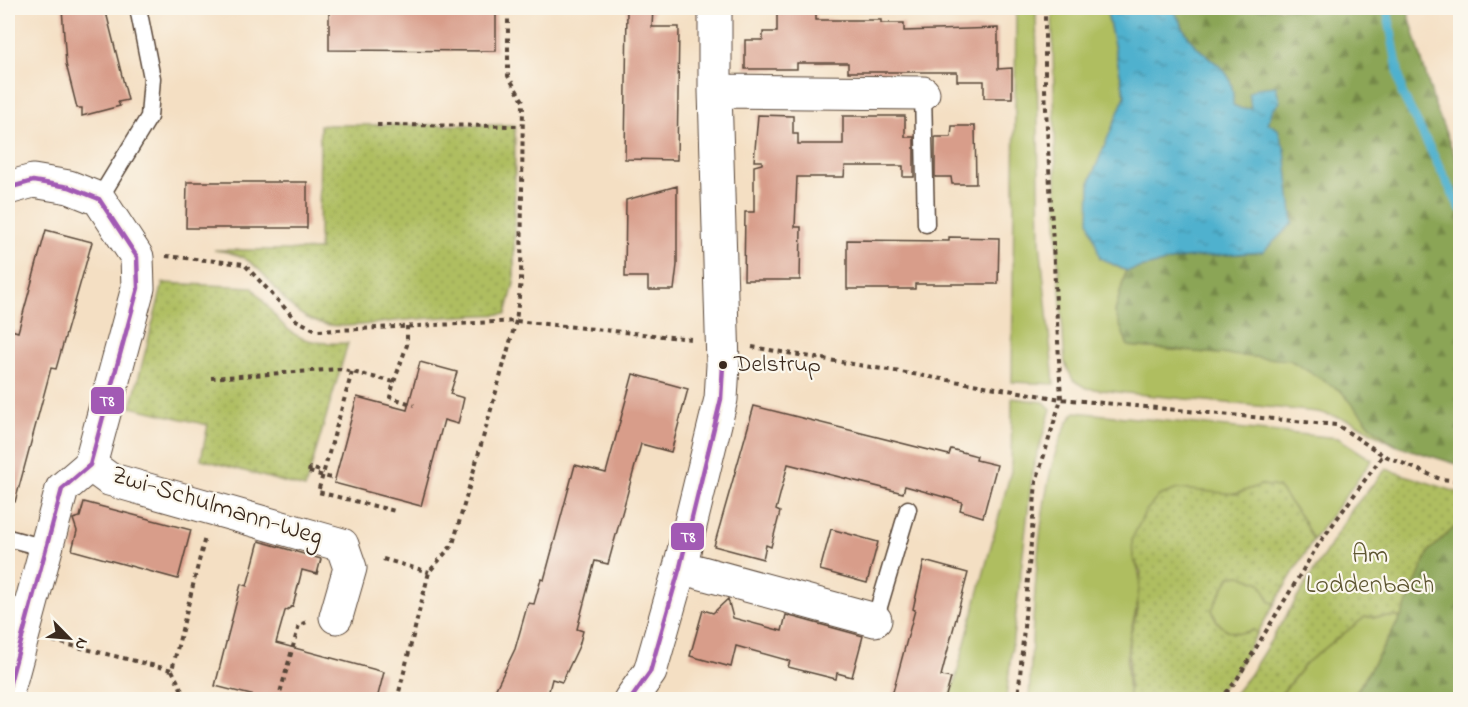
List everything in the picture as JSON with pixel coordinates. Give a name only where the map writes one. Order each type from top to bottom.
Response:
[{"type":"street","points":[[630,699],[650,672],[680,567],[721,399],[714,91],[715,8]]},
{"type":"street","points":[[714,91],[923,93]]},
{"type":"street","points":[[8,188],[33,181],[69,187],[99,199],[137,257]]},
{"type":"street","name":"Zwi-Schulmann-Weg","points":[[8,690],[62,489],[90,465],[138,288],[137,257]]},
{"type":"street","name":"Zwi-Schulmann-Weg","points":[[90,465],[109,479],[342,545],[350,568],[336,617]]},
{"type":"street","points":[[680,567],[875,620]]},
{"type":"lane","points":[[99,199],[149,117],[152,78],[138,8]]},
{"type":"lane","points":[[923,93],[926,224]]},
{"type":"lane","points":[[875,620],[908,509]]},
{"type":"lane","points":[[8,538],[45,548]]},
{"type":"path","points":[[397,699],[429,572],[453,544],[516,321],[521,281],[523,101],[508,76],[508,8]]},
{"type":"path","points":[[1018,699],[1036,482],[1061,399],[1045,89],[1045,8]]},
{"type":"path","points":[[377,125],[523,126]]},
{"type":"path","points":[[137,257],[166,256],[244,264],[296,320],[318,331],[516,321],[721,337],[1061,399],[1337,425],[1383,454],[1440,479],[1461,481]]},
{"type":"path","points":[[407,326],[407,345],[390,397],[414,405]]},
{"type":"path","points":[[211,378],[340,369],[394,382]]},
{"type":"path","points":[[352,372],[318,492],[395,511]]},
{"type":"path","points":[[1220,699],[1236,681],[1318,545],[1383,454]]},
{"type":"path","points":[[324,472],[310,468],[309,472],[335,479]]},
{"type":"path","points":[[190,699],[186,699],[172,669],[212,507]]},
{"type":"path","points":[[383,559],[429,572]]},
{"type":"path","points":[[278,699],[299,625],[323,615],[336,617]]},
{"type":"path","points":[[23,633],[172,669]]},
{"type":"green space","points":[[1016,8],[1036,8],[1040,241],[1054,384],[1012,382]]},
{"type":"green space","points":[[1052,8],[1106,8],[1125,96],[1113,127],[1100,258],[1126,271],[1115,312],[1128,346],[1290,360],[1341,391],[1373,428],[1395,445],[1352,421],[1318,412],[1086,388],[1073,380],[1065,363],[1058,260]]},
{"type":"green space","points":[[1173,8],[1407,8],[1434,103],[1460,169],[1460,465],[1395,445],[1373,428],[1341,391],[1290,360],[1128,346],[1115,312],[1126,271],[1184,258],[1262,252],[1286,171],[1285,150],[1268,123],[1273,109],[1242,109],[1232,105],[1233,94],[1228,77],[1191,41]]},
{"type":"green space","points":[[320,125],[515,125],[514,284],[506,314],[345,326],[322,324],[297,311],[259,269],[247,260],[214,250],[319,250]]},
{"type":"green space","points":[[163,283],[252,287],[291,332],[313,341],[348,343],[305,488],[201,459],[208,425],[131,407]]},
{"type":"green space","points":[[1012,398],[1044,402],[1051,409],[1033,468],[1006,699],[950,699],[1011,471]]},
{"type":"green space","points":[[1075,412],[1338,438],[1372,460],[1313,540],[1301,517],[1277,487],[1261,485],[1236,494],[1209,493],[1133,558],[1138,568],[1140,588],[1128,646],[1129,699],[1029,700],[1038,549],[1044,507],[1062,435]]},
{"type":"green space","name":"Am Loddenbach","points":[[1386,469],[1460,493],[1460,522],[1429,551],[1401,617],[1365,617],[1306,663],[1277,699],[1230,699],[1250,674],[1353,508]]},
{"type":"green space","points":[[1261,485],[1278,487],[1301,517],[1313,540],[1275,603],[1270,602],[1261,583],[1241,575],[1230,576],[1212,609],[1214,616],[1227,630],[1240,633],[1254,630],[1257,634],[1235,672],[1212,699],[1129,699],[1129,639],[1136,615],[1141,572],[1133,558],[1132,539],[1145,512],[1159,496],[1178,489],[1236,494]]},
{"type":"green space","points":[[1460,522],[1460,699],[1352,700],[1401,617],[1429,551]]},
{"type":"green space","points":[[1241,575],[1261,583],[1270,602],[1275,603],[1257,634],[1254,630],[1240,633],[1227,630],[1218,622],[1212,609],[1230,576]]},
{"type":"green space","points":[[1365,617],[1401,617],[1352,699],[1277,700],[1306,663]]},
{"type":"water","points":[[1106,8],[1173,8],[1191,41],[1228,76],[1233,93],[1233,105],[1242,109],[1251,108],[1249,93],[1257,88],[1276,86],[1280,102],[1273,109],[1268,123],[1278,129],[1285,150],[1293,223],[1263,252],[1184,258],[1126,271],[1100,258],[1089,221],[1090,181],[1125,96]]},
{"type":"building","points":[[62,8],[105,8],[128,100],[118,102],[120,106],[82,116],[82,108],[77,108],[66,64]]},
{"type":"building","points":[[329,8],[496,8],[496,51],[329,50]]},
{"type":"building","points":[[627,8],[653,8],[652,27],[679,27],[677,160],[625,159]]},
{"type":"building","points":[[777,8],[816,8],[816,20],[881,20],[881,23],[904,23],[904,31],[998,28],[998,69],[1012,68],[1012,98],[984,98],[984,81],[957,81],[957,72],[848,72],[848,63],[797,63],[797,69],[745,69],[745,40],[763,40],[763,32],[777,32]]},
{"type":"building","points":[[758,115],[793,116],[793,134],[798,134],[798,144],[843,144],[843,116],[905,116],[905,137],[914,137],[914,177],[903,177],[903,166],[845,166],[844,177],[797,177],[795,227],[801,227],[800,280],[744,280],[745,212],[754,212],[754,166],[762,164],[762,161],[754,161]]},
{"type":"building","points":[[952,126],[975,126],[976,184],[952,184],[951,177],[935,177],[935,137],[951,137]]},
{"type":"building","points":[[187,182],[307,182],[307,228],[186,228]]},
{"type":"building","points":[[677,186],[677,265],[674,290],[648,290],[648,277],[625,277],[626,200]]},
{"type":"building","points":[[46,230],[92,242],[56,369],[51,368],[15,502],[8,501],[8,329],[18,332]]},
{"type":"building","points":[[949,237],[999,238],[998,284],[915,284],[915,289],[847,289],[847,240],[949,241]]},
{"type":"building","points":[[420,362],[457,372],[450,394],[464,398],[458,424],[444,420],[421,506],[334,483],[357,397],[407,410]]},
{"type":"building","points":[[633,374],[688,389],[671,452],[641,444],[608,564],[595,561],[577,629],[583,631],[579,646],[562,682],[552,679],[547,699],[491,699],[515,649],[528,603],[534,604],[541,579],[544,580],[575,465],[606,473]]},
{"type":"building","points":[[754,406],[949,455],[951,449],[977,456],[976,460],[997,465],[983,517],[960,510],[962,502],[905,486],[903,493],[788,464],[776,510],[780,512],[771,547],[766,545],[763,559],[714,546]]},
{"type":"building","points":[[84,502],[191,530],[178,579],[72,550],[77,531],[73,519],[80,517]]},
{"type":"building","points":[[831,529],[878,542],[867,583],[820,570]]},
{"type":"building","points":[[259,541],[321,559],[317,574],[302,570],[293,606],[285,611],[276,643],[384,672],[377,699],[267,699],[215,686],[241,584],[247,586]]},
{"type":"building","points":[[924,561],[968,573],[941,676],[951,678],[945,699],[891,699],[915,610],[913,609]]},
{"type":"building","points":[[728,599],[733,618],[782,631],[786,615],[863,636],[852,677],[837,673],[836,679],[788,667],[790,661],[736,646],[731,667],[690,656],[703,610],[713,613]]},
{"type":"waterway","points":[[1387,8],[1402,93],[1460,208]]},
{"type":"transit line","name":"T8","points":[[8,188],[33,181],[69,187],[99,199],[137,257],[138,288],[90,465],[62,489],[8,690]]},
{"type":"transit line","name":"T8","points":[[630,700],[650,672],[680,567],[721,399],[723,365]]},
{"type":"place","name":"Delstrup","points":[[723,365]]}]
